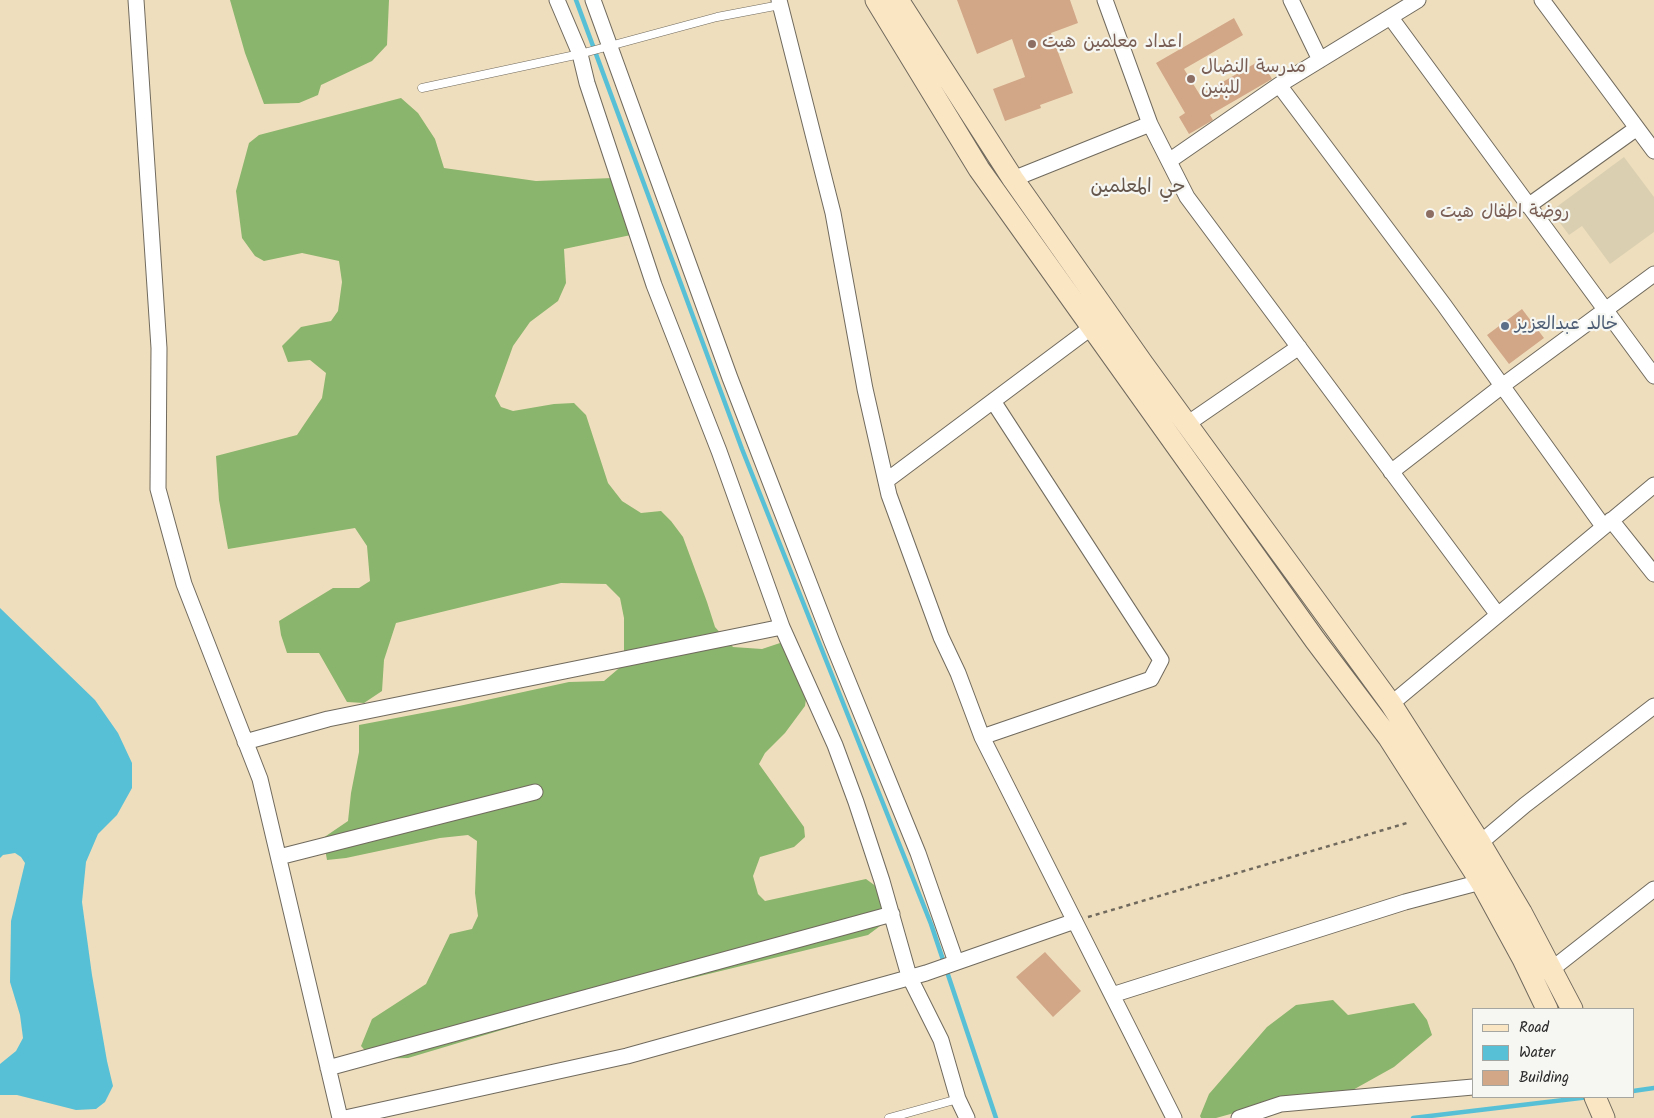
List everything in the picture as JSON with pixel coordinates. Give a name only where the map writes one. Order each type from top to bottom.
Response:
[{"type":"main road","points":[[876,0],[979,169],[1315,640],[1389,738],[1481,882],[1523,959],[1547,1008]]},
{"type":"main road","points":[[898,0],[1013,179],[1187,424],[1391,704],[1480,843],[1552,969],[1572,1008]]},
{"type":"main road","points":[[1595,1098],[1604,1118]]},
{"type":"street","points":[[136,0],[159,348],[158,489],[184,584],[260,779],[340,1118]]},
{"type":"street","points":[[557,0],[580,54],[587,83],[654,285],[719,451],[782,627],[835,745],[856,802],[892,914],[909,976],[941,1040],[958,1099],[967,1118]]},
{"type":"street","points":[[593,0],[730,378],[832,642],[918,853],[953,963]]},
{"type":"street","points":[[1105,0],[1150,124],[1187,197],[1498,615]]},
{"type":"street","points":[[1291,0],[1320,60]]},
{"type":"street","points":[[1169,161],[1279,84],[1418,0]]},
{"type":"street","points":[[1542,0],[1654,151]]},
{"type":"street","points":[[780,3],[833,214],[865,389],[889,495],[941,637],[958,673],[982,737],[1174,1118]]},
{"type":"street","points":[[1391,18],[1654,376]]},
{"type":"street","points":[[1279,84],[1502,386],[1608,523],[1654,574]]},
{"type":"street","points":[[1013,179],[1150,124]]},
{"type":"street","points":[[1528,206],[1637,128]]},
{"type":"street","points":[[1391,472],[1502,386],[1654,274]]},
{"type":"street","points":[[886,481],[1092,327]]},
{"type":"street","points":[[1187,424],[1298,347]]},
{"type":"street","points":[[982,737],[1151,679],[1161,660],[994,401]]},
{"type":"street","points":[[1391,704],[1654,485]]},
{"type":"street","points":[[245,742],[328,719],[782,627]]},
{"type":"street","points":[[1480,843],[1654,706]]},
{"type":"street","points":[[279,857],[536,792]]},
{"type":"street","points":[[1112,995],[1405,902],[1481,882]]},
{"type":"street","points":[[1552,969],[1654,889]]},
{"type":"street","points":[[328,1068],[892,914]]},
{"type":"street","points":[[345,1118],[627,1056],[909,976],[926,973],[1075,921]]},
{"type":"street","points":[[1239,1118],[1281,1104],[1472,1087]]},
{"type":"lane","points":[[422,88],[580,54],[717,17],[780,3]]},
{"type":"lane","points":[[889,1118],[958,1099]]},
{"type":"path","points":[[1075,921],[1407,823]]},
{"type":"shaded area","points":[[1624,157],[1654,197],[1654,232],[1610,264],[1582,226],[1569,235],[1551,211]]},
{"type":"green space","points":[[230,0],[389,0],[387,45],[372,61],[321,85],[318,95],[299,103],[264,104],[245,53]]},
{"type":"green space","points":[[401,98],[418,113],[435,139],[444,168],[536,181],[613,178],[631,235],[564,249],[566,283],[558,301],[530,322],[513,346],[495,396],[501,407],[513,411],[554,404],[574,403],[586,415],[608,483],[622,501],[641,513],[661,511],[683,537],[715,627],[733,647],[762,649],[786,641],[807,692],[805,706],[785,733],[765,753],[759,764],[804,827],[805,837],[794,847],[760,857],[753,876],[758,894],[765,901],[866,879],[877,887],[887,912],[880,926],[868,935],[602,1000],[408,1058],[373,1059],[361,1046],[372,1019],[426,984],[450,934],[472,929],[478,916],[475,893],[477,841],[468,835],[440,838],[346,858],[327,860],[323,838],[348,821],[359,752],[359,725],[569,682],[604,681],[624,664],[624,618],[620,598],[606,584],[561,583],[396,623],[384,660],[382,691],[364,703],[347,702],[319,653],[287,653],[279,621],[333,588],[359,588],[370,581],[367,546],[355,528],[228,549],[219,500],[216,456],[297,435],[322,398],[326,373],[310,360],[288,362],[282,346],[301,327],[331,321],[338,311],[342,282],[339,261],[302,253],[264,261],[255,256],[242,238],[236,191],[249,143],[259,135]]},
{"type":"green space","points":[[1333,1000],[1348,1015],[1414,1003],[1427,1020],[1432,1035],[1394,1067],[1351,1091],[1285,1099],[1216,1118],[1201,1118],[1200,1116],[1209,1094],[1267,1027],[1296,1005]]},
{"type":"water","points":[[0,608],[95,700],[118,733],[132,763],[132,788],[117,815],[98,834],[86,862],[82,902],[92,975],[113,1086],[105,1102],[96,1109],[76,1110],[17,1095],[0,1095],[0,1064],[16,1051],[23,1038],[20,1015],[10,982],[11,921],[25,863],[15,853],[3,855],[0,858]]},
{"type":"building","points":[[957,0],[1070,0],[1078,23],[1051,33],[1073,93],[1040,105],[1041,108],[1005,121],[993,89],[1025,77],[1012,39],[977,54]]},
{"type":"building","points":[[1234,18],[1243,35],[1184,69],[1200,95],[1261,60],[1272,79],[1210,115],[1213,120],[1189,134],[1179,117],[1185,113],[1156,63]]},
{"type":"building","points":[[1522,309],[1544,338],[1509,364],[1487,335]]},
{"type":"building","points":[[1045,952],[1081,991],[1053,1017],[1016,977]]},
{"type":"waterway","points":[[576,0],[742,449],[931,924],[996,1118]]},
{"type":"waterway","points":[[1634,1091],[1654,1088]]},
{"type":"waterway","points":[[1413,1118],[1581,1098]]},
{"type":"place","name":"اعداد معلمين هيت","points":[[1032,44]]},
{"type":"place","name":"مدرسة النضال للبنين","points":[[1191,79]]},
{"type":"place","name":"روضة اطفال هيت","points":[[1430,214]]},
{"type":"place","name":"خالد عبدالعزيز","points":[[1505,326]]},
{"type":"district","name":"حي المعلمين","points":[[1138,189]]}]
